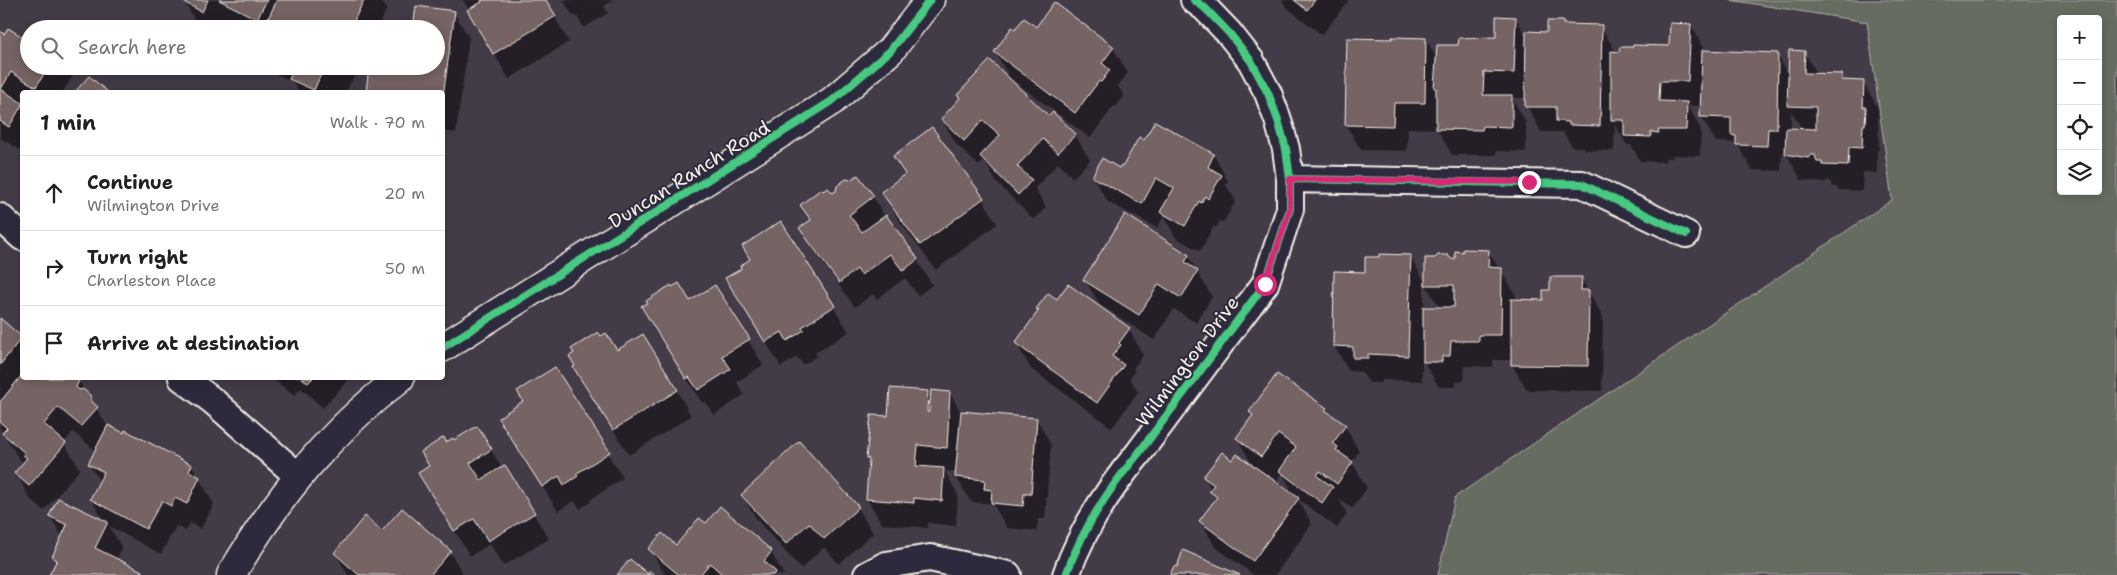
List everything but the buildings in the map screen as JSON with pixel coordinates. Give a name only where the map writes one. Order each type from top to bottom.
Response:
[{"type":"street","name":"Duncan Ranch Road","points":[[445,346],[832,101],[890,51],[930,0]]},
{"type":"street","name":"Wilmington Drive","points":[[1066,575],[1083,532],[1116,480],[1138,454],[1265,284],[1290,209],[1290,179],[1286,149],[1268,92],[1251,61],[1229,33],[1194,0]]},
{"type":"street","points":[[1290,179],[1582,184],[1686,234]]},
{"type":"street","points":[[0,217],[20,235]]},
{"type":"street","points":[[185,380],[213,401],[298,476]]},
{"type":"street","points":[[231,575],[268,516],[298,476],[336,433],[378,394],[397,380]]},
{"type":"street","points":[[867,575],[886,565],[930,558],[1008,575]]},
{"type":"green space","points":[[1730,0],[2117,0],[2117,575],[1438,575],[1455,497],[1892,200],[1867,22]]},
{"type":"cycle path","points":[[445,346],[832,101],[890,51],[930,0]]},
{"type":"cycle path","points":[[1066,575],[1088,526],[1106,496],[1265,284],[1290,209],[1290,179],[1286,149],[1268,93],[1251,61],[1229,33],[1205,8],[1194,0]]},
{"type":"cycle path","points":[[1290,179],[1582,184],[1686,234]]},
{"type":"route","points":[[1265,284],[1290,209],[1290,179],[1529,182]]}]
